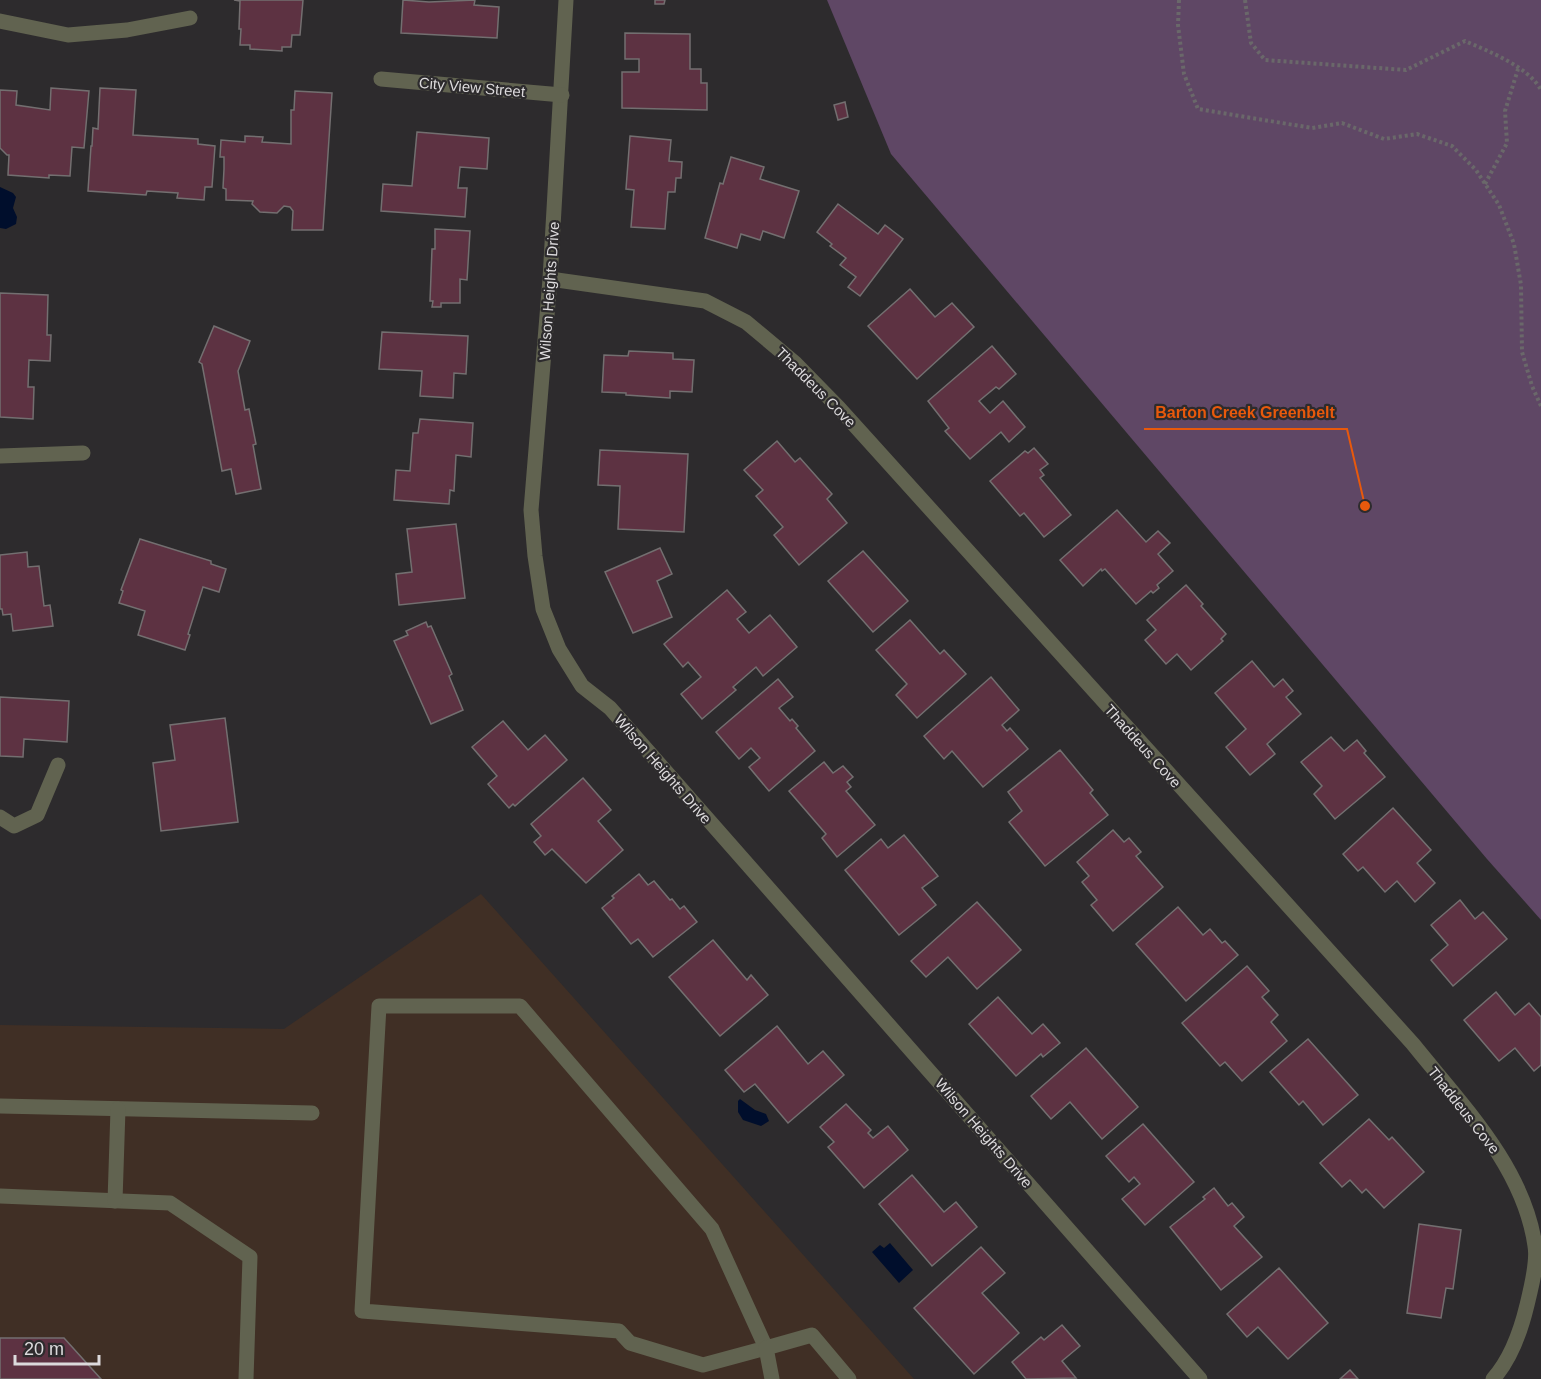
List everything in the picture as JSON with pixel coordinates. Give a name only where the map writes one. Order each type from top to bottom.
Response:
[{"type":"street","name":"Wilson Heights Drive","points":[[566,0],[550,279],[531,510],[543,609],[559,649],[582,686],[618,717],[1200,1379]]},
{"type":"street","points":[[0,21],[68,35],[127,30],[190,18]]},
{"type":"street","name":"City View Street","points":[[381,79],[562,95]]},
{"type":"street","name":"Thaddeus Cove","points":[[550,279],[705,301],[746,322],[795,363],[839,408],[1413,1044],[1471,1116],[1505,1164],[1527,1209],[1536,1248],[1531,1288],[1521,1329],[1499,1373],[1493,1379]]},
{"type":"street","points":[[0,456],[82,453]]},
{"type":"street","points":[[0,817],[14,826],[37,815],[58,765]]},
{"type":"street","points":[[772,1379],[766,1348],[712,1229],[520,1006],[379,1006],[362,1311],[619,1331],[630,1343],[702,1365],[766,1348],[812,1335],[849,1379]]},
{"type":"street","points":[[0,1106],[312,1113]]},
{"type":"street","points":[[115,1201],[118,1109]]},
{"type":"street","points":[[0,1196],[170,1203],[250,1257],[246,1379]]},
{"type":"path","points":[[1179,0],[1178,26],[1185,74],[1198,109],[1312,128],[1342,123],[1384,139],[1418,134],[1452,146],[1476,170],[1499,205],[1514,244],[1521,285],[1522,352],[1532,386],[1541,406]]},
{"type":"path","points":[[1245,0],[1251,44],[1265,60],[1406,70],[1465,41],[1505,58],[1538,83],[1541,90]]},
{"type":"path","points":[[1485,184],[1507,143],[1505,111],[1518,69]]},
{"type":"shaded area","points":[[827,0],[1541,0],[1541,920],[891,154]]},
{"type":"shaded area","points":[[481,894],[914,1379],[0,1379],[0,1025],[284,1029]]},
{"type":"water","points":[[0,187],[13,193],[16,197],[13,208],[17,217],[16,224],[6,229],[0,228]]},
{"type":"water","points":[[740,1099],[755,1110],[766,1114],[769,1121],[761,1126],[743,1120],[738,1112]]},
{"type":"water","points":[[890,1243],[913,1270],[899,1283],[872,1252],[880,1245],[884,1248]]},
{"type":"building","points":[[234,0],[303,0],[300,35],[292,35],[291,47],[282,47],[282,51],[250,49],[250,45],[240,45],[240,1]]},
{"type":"building","points":[[403,0],[429,2],[475,0],[474,5],[499,7],[497,38],[401,33]]},
{"type":"building","points":[[655,0],[665,0],[664,4],[655,4]]},
{"type":"building","points":[[625,33],[690,34],[690,69],[701,69],[701,83],[707,83],[707,110],[622,108],[622,72],[639,72],[639,59],[625,59]]},
{"type":"building","points":[[51,88],[89,91],[84,148],[72,147],[70,176],[49,175],[49,178],[8,175],[9,155],[0,148],[0,90],[17,91],[16,105],[50,110]]},
{"type":"building","points":[[100,88],[136,90],[133,135],[198,139],[198,144],[215,146],[212,187],[205,187],[204,200],[177,198],[178,193],[147,191],[146,195],[88,191],[93,128],[98,129]]},
{"type":"building","points":[[295,91],[332,93],[323,230],[292,230],[293,211],[290,207],[284,206],[277,213],[260,212],[252,204],[253,201],[226,200],[226,189],[223,188],[224,157],[220,157],[221,140],[245,142],[245,136],[263,137],[262,142],[291,144],[291,110],[294,110]]},
{"type":"building","points":[[845,102],[848,117],[838,120],[834,105]]},
{"type":"building","points":[[417,132],[489,138],[487,169],[460,167],[458,188],[467,188],[465,217],[381,211],[383,184],[412,186]]},
{"type":"building","points":[[630,136],[671,140],[669,161],[682,162],[681,178],[676,178],[675,192],[668,192],[665,229],[631,227],[634,190],[626,189]]},
{"type":"building","points":[[731,157],[764,167],[760,179],[799,191],[784,238],[763,231],[760,240],[741,234],[737,248],[705,238],[720,183],[723,184]]},
{"type":"building","points":[[838,204],[878,234],[885,225],[903,239],[860,296],[848,287],[856,277],[840,265],[846,258],[817,232]]},
{"type":"building","points":[[435,229],[470,231],[467,280],[460,279],[460,303],[441,303],[441,307],[432,307],[433,301],[430,301]]},
{"type":"building","points":[[910,289],[935,317],[952,303],[974,327],[917,379],[868,326]]},
{"type":"building","points":[[0,293],[48,295],[47,335],[51,335],[50,361],[29,360],[28,387],[34,387],[33,419],[0,417]]},
{"type":"building","points":[[214,326],[250,341],[238,371],[245,410],[249,409],[256,444],[253,445],[261,489],[236,494],[231,469],[222,471],[202,364],[199,362]]},
{"type":"building","points":[[382,332],[468,336],[466,374],[454,373],[453,398],[420,396],[422,371],[379,369]]},
{"type":"building","points":[[992,346],[1016,374],[999,389],[996,387],[979,401],[990,413],[1003,401],[1025,427],[1009,442],[1001,432],[970,459],[945,431],[949,428],[928,401]]},
{"type":"building","points":[[629,351],[673,353],[673,359],[694,360],[692,392],[670,391],[670,398],[602,392],[604,355],[628,356]]},
{"type":"building","points":[[420,419],[473,423],[471,457],[456,455],[454,491],[450,490],[449,504],[394,500],[396,470],[410,471],[413,433],[418,433]]},
{"type":"building","points":[[777,441],[795,462],[800,458],[832,494],[827,499],[847,523],[799,565],[774,535],[783,527],[756,496],[763,490],[744,470]]},
{"type":"building","points":[[1034,448],[1048,464],[1040,470],[1044,475],[1040,478],[1071,515],[1044,537],[1024,513],[1020,516],[990,481],[1025,451],[1028,453]]},
{"type":"building","points":[[600,450],[688,454],[684,532],[618,529],[620,486],[598,485]]},
{"type":"building","points":[[1117,510],[1146,542],[1158,531],[1170,543],[1158,554],[1173,571],[1157,585],[1159,588],[1153,593],[1151,591],[1136,604],[1105,569],[1102,571],[1101,569],[1083,586],[1060,560]]},
{"type":"building","points":[[456,524],[465,598],[399,605],[396,574],[412,572],[407,529]]},
{"type":"building","points":[[140,539],[211,561],[211,564],[226,569],[219,592],[203,587],[185,650],[138,635],[145,611],[119,603],[123,591],[121,590]]},
{"type":"building","points":[[660,548],[672,574],[657,581],[672,617],[633,633],[605,572]]},
{"type":"building","points":[[863,551],[908,601],[873,632],[828,581]]},
{"type":"building","points":[[27,552],[28,567],[39,566],[44,606],[50,605],[53,626],[13,631],[11,614],[3,615],[0,609],[0,555]]},
{"type":"building","points":[[1186,585],[1226,634],[1221,639],[1223,641],[1191,670],[1177,654],[1166,664],[1145,640],[1156,630],[1147,620]]},
{"type":"building","points":[[727,590],[746,612],[737,619],[749,633],[770,615],[797,647],[763,676],[756,667],[733,687],[736,690],[702,719],[681,694],[701,677],[688,662],[683,667],[664,644]]},
{"type":"building","points":[[910,620],[940,654],[944,650],[966,674],[917,718],[896,695],[907,684],[876,650]]},
{"type":"building","points":[[426,622],[428,627],[431,626],[452,674],[449,676],[463,710],[431,724],[394,641],[408,635],[406,631]]},
{"type":"building","points":[[1252,661],[1274,687],[1283,679],[1293,691],[1286,697],[1301,714],[1267,744],[1275,754],[1250,775],[1226,747],[1246,729],[1215,693]]},
{"type":"building","points":[[991,677],[1019,710],[1002,725],[1007,731],[1010,728],[1028,749],[983,787],[952,751],[944,759],[924,736]]},
{"type":"building","points":[[778,679],[793,697],[779,708],[790,721],[792,719],[798,726],[796,728],[815,751],[769,791],[749,767],[760,758],[751,748],[739,759],[716,732]]},
{"type":"building","points":[[0,697],[69,701],[67,742],[24,739],[23,757],[0,756]]},
{"type":"building","points":[[225,718],[238,822],[161,831],[153,763],[175,760],[170,725]]},
{"type":"building","points":[[503,721],[528,750],[545,735],[567,760],[515,806],[513,804],[509,808],[488,784],[497,776],[472,747]]},
{"type":"building","points":[[1331,737],[1344,751],[1357,740],[1366,751],[1364,753],[1385,777],[1335,819],[1314,794],[1322,786],[1301,762]]},
{"type":"building","points":[[1060,750],[1093,790],[1090,793],[1108,815],[1045,866],[1009,822],[1022,811],[1008,792]]},
{"type":"building","points":[[824,762],[833,773],[843,766],[853,777],[847,782],[851,787],[846,791],[875,825],[837,857],[822,838],[826,834],[789,791]]},
{"type":"building","points":[[583,778],[611,810],[598,821],[623,850],[586,883],[552,849],[545,855],[534,842],[541,836],[531,824]]},
{"type":"building","points":[[1393,808],[1431,850],[1417,863],[1435,883],[1415,902],[1397,881],[1385,892],[1363,867],[1358,871],[1343,854]]},
{"type":"building","points":[[1113,830],[1124,842],[1129,838],[1141,852],[1136,856],[1163,887],[1113,931],[1091,905],[1097,900],[1082,882],[1089,876],[1077,862]]},
{"type":"building","points":[[904,835],[938,876],[922,888],[936,905],[899,935],[845,870],[881,839],[888,848]]},
{"type":"building","points":[[639,874],[648,885],[654,881],[670,900],[672,899],[680,909],[684,906],[697,922],[653,957],[638,939],[631,944],[602,908],[614,898],[612,896]]},
{"type":"building","points":[[1460,900],[1475,919],[1483,912],[1507,939],[1453,986],[1431,960],[1448,945],[1431,925]]},
{"type":"building","points":[[977,902],[1021,950],[977,989],[948,957],[926,977],[911,961]]},
{"type":"building","points":[[1178,907],[1203,935],[1210,929],[1222,943],[1225,941],[1238,955],[1186,1001],[1136,944]]},
{"type":"building","points":[[713,940],[747,980],[751,975],[768,995],[720,1036],[669,977]]},
{"type":"building","points":[[1247,966],[1269,991],[1262,997],[1278,1015],[1271,1022],[1287,1041],[1242,1081],[1225,1062],[1220,1066],[1182,1023]]},
{"type":"building","points":[[1496,992],[1515,1015],[1529,1003],[1541,1017],[1541,1065],[1534,1071],[1515,1048],[1499,1061],[1464,1020]]},
{"type":"building","points":[[998,997],[1032,1034],[1043,1024],[1060,1043],[1043,1057],[1041,1054],[1016,1076],[969,1024]]},
{"type":"building","points":[[777,1026],[808,1064],[823,1051],[844,1075],[788,1123],[755,1084],[744,1092],[725,1070]]},
{"type":"building","points":[[1308,1039],[1358,1095],[1323,1125],[1303,1101],[1299,1105],[1270,1072]]},
{"type":"building","points":[[1086,1048],[1138,1107],[1102,1139],[1070,1102],[1051,1119],[1031,1096]]},
{"type":"building","points":[[846,1104],[871,1130],[868,1133],[873,1138],[888,1126],[908,1150],[864,1188],[828,1147],[834,1142],[820,1127]]},
{"type":"building","points":[[1369,1119],[1389,1140],[1392,1137],[1424,1172],[1384,1208],[1366,1189],[1362,1193],[1350,1180],[1342,1187],[1320,1163]]},
{"type":"building","points":[[1143,1124],[1194,1182],[1145,1225],[1122,1199],[1140,1184],[1134,1177],[1129,1182],[1106,1156]]},
{"type":"building","points":[[912,1175],[944,1212],[956,1202],[977,1227],[932,1266],[879,1204]]},
{"type":"building","points":[[1214,1188],[1228,1206],[1232,1203],[1244,1217],[1234,1226],[1262,1257],[1221,1290],[1170,1227],[1205,1199],[1203,1197]]},
{"type":"building","points":[[1419,1224],[1461,1230],[1453,1289],[1446,1288],[1441,1318],[1407,1313]]},
{"type":"building","points":[[981,1247],[1005,1273],[982,1293],[1019,1333],[974,1374],[914,1308]]},
{"type":"building","points":[[1279,1268],[1328,1323],[1288,1359],[1258,1327],[1247,1337],[1227,1314]]},
{"type":"building","points":[[1062,1325],[1080,1346],[1062,1361],[1076,1378],[1026,1379],[1012,1362],[1041,1337],[1044,1340]]},
{"type":"building","points":[[0,1338],[64,1338],[101,1379],[0,1379]]},
{"type":"building","points":[[1350,1370],[1358,1379],[1340,1379]]},
{"type":"place","name":"Barton Creek Greenbelt","points":[[1365,506]]}]
